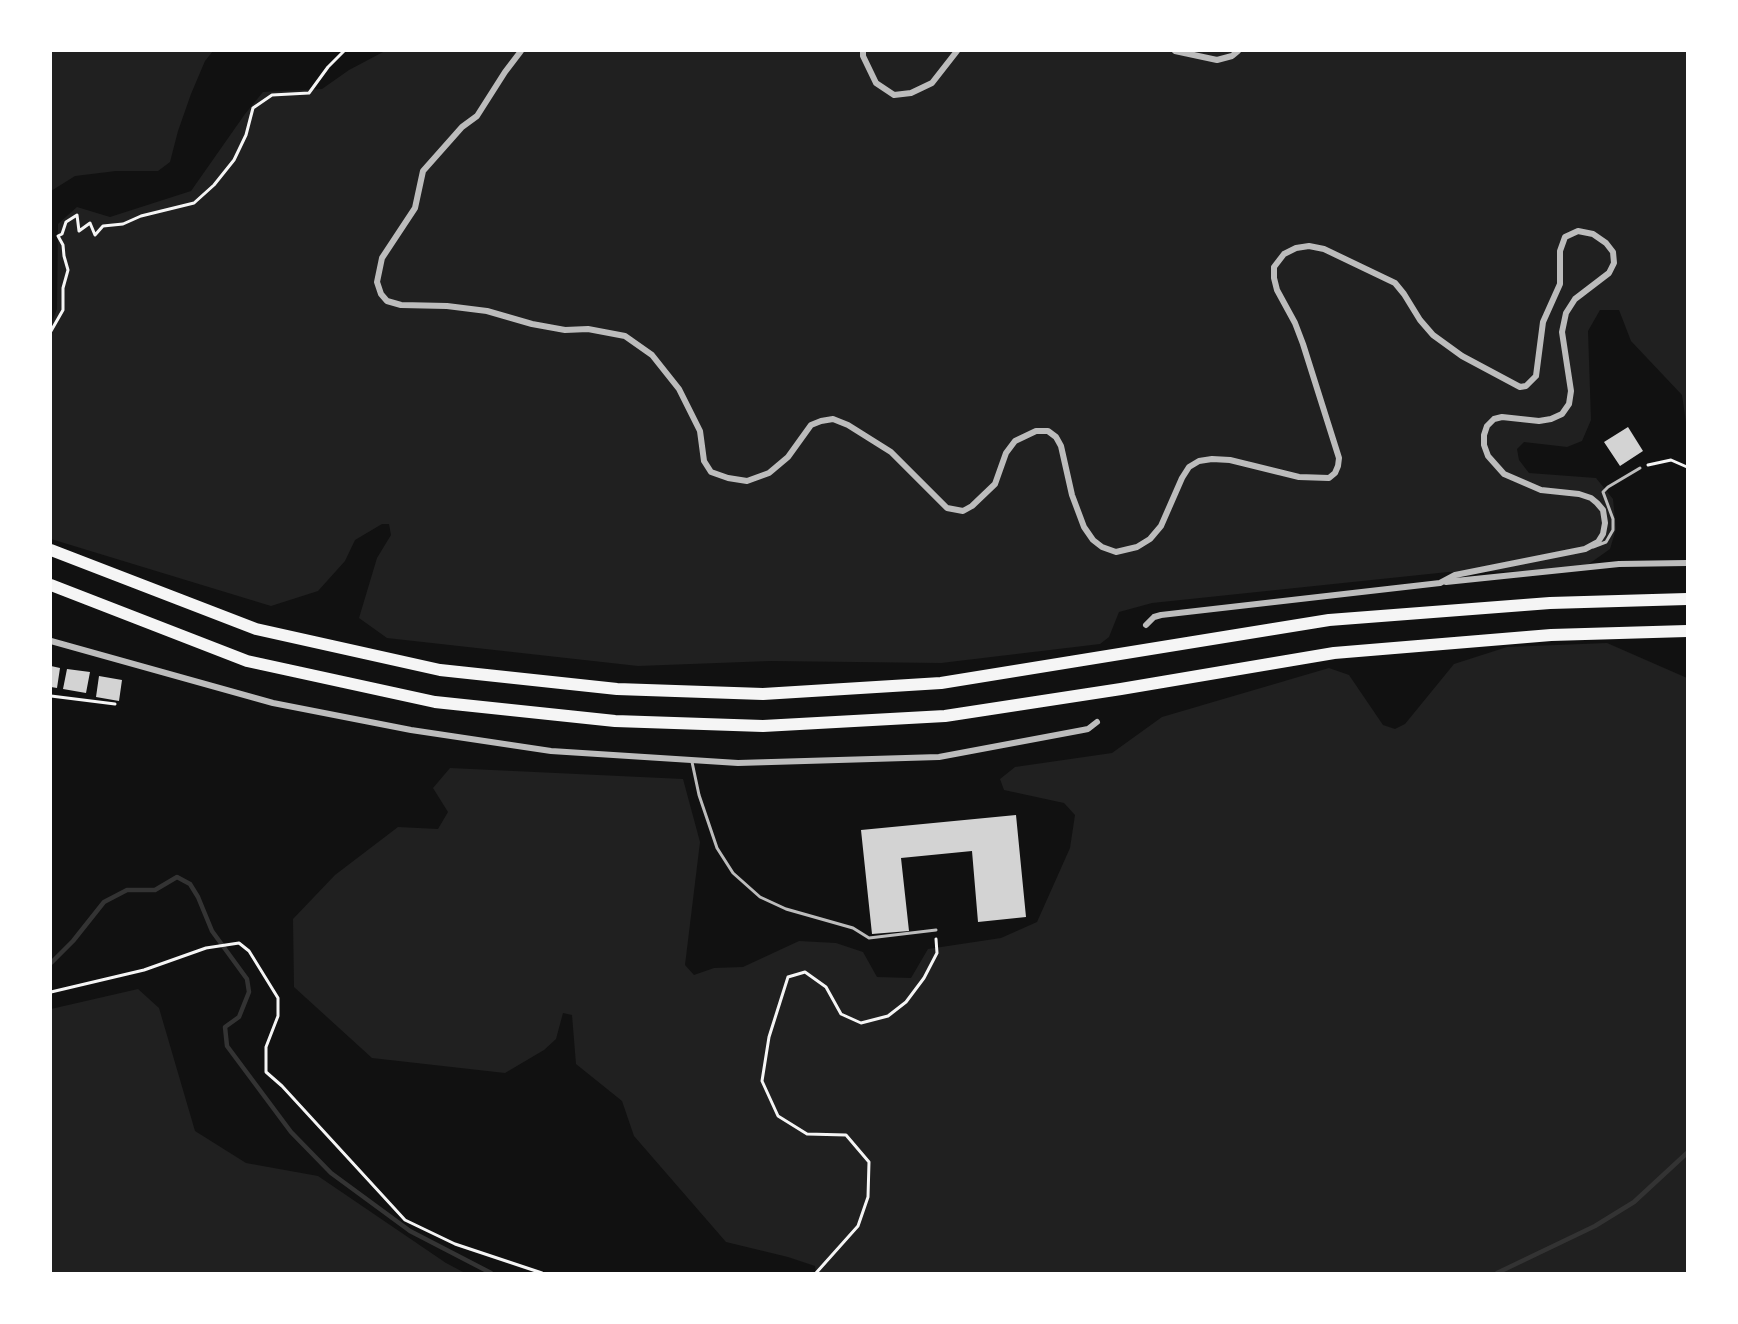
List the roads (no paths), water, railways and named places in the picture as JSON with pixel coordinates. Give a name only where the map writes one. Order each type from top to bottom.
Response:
[{"type":"highway","points":[[51,550],[256,629],[440,670],[616,689],[763,694],[941,684],[1329,620],[1550,603],[1687,598]]},
{"type":"highway","points":[[51,585],[247,661],[435,702],[615,721],[752,726],[945,716],[1121,689],[1334,652],[1551,635],[1687,631]]},
{"type":"street","points":[[521,51],[504,72],[477,116],[462,127],[423,171],[416,208],[382,258],[376,282],[387,301],[400,305],[487,310],[554,328],[588,329],[625,336],[652,355],[679,389],[700,432],[704,461],[711,472],[747,481],[769,473],[788,457],[812,425],[832,419],[848,425],[891,452],[947,507],[963,511],[972,506],[995,484],[1006,453],[1015,441],[1036,431],[1048,431],[1056,436],[1061,446],[1072,495],[1084,527],[1102,548],[1116,552],[1137,546],[1150,539],[1161,526],[1182,478],[1189,467],[1199,461],[1230,460],[1299,477],[1329,478],[1335,473],[1339,458],[1295,323],[1277,290],[1274,278],[1274,267],[1284,254],[1296,248],[1309,246],[1324,249],[1395,283],[1433,335],[1462,356],[1520,387],[1526,386],[1536,376],[1543,322],[1560,284],[1560,251],[1565,237],[1578,231],[1593,234],[1606,243],[1612,252],[1614,263],[1609,273],[1575,299],[1566,313],[1562,332],[1571,391],[1569,404],[1562,414],[1539,421],[1502,417],[1494,419],[1487,426],[1484,445],[1488,456],[1504,474],[1541,490],[1579,494],[1591,498],[1603,510],[1603,534],[1598,542],[1585,549],[1455,575],[1440,583]]},
{"type":"street","points":[[863,51],[863,56],[876,83],[894,95],[911,93],[932,83],[957,51]]},
{"type":"street","points":[[1175,51],[1217,60],[1232,56],[1238,51]]},
{"type":"street","points":[[1146,625],[1161,615],[1440,583],[1619,564],[1687,563]]},
{"type":"street","points":[[51,641],[273,703],[411,730],[550,751],[738,763],[939,757],[1088,729],[1097,722]]},
{"type":"lane","points":[[1585,549],[1606,542],[1613,530],[1613,519],[1603,492],[1640,468]]},
{"type":"lane","points":[[692,760],[699,795],[717,848],[733,873],[760,897],[786,909],[853,928],[869,938],[936,930]]},
{"type":"waterway","points":[[51,963],[73,941],[104,902],[127,890],[155,890],[177,877],[190,884],[212,931],[247,979],[249,992],[239,1017],[225,1027],[227,1046],[291,1132],[331,1173],[410,1231],[491,1273]]},
{"type":"waterway","points":[[1497,1273],[1595,1226],[1634,1202],[1687,1153]]}]
